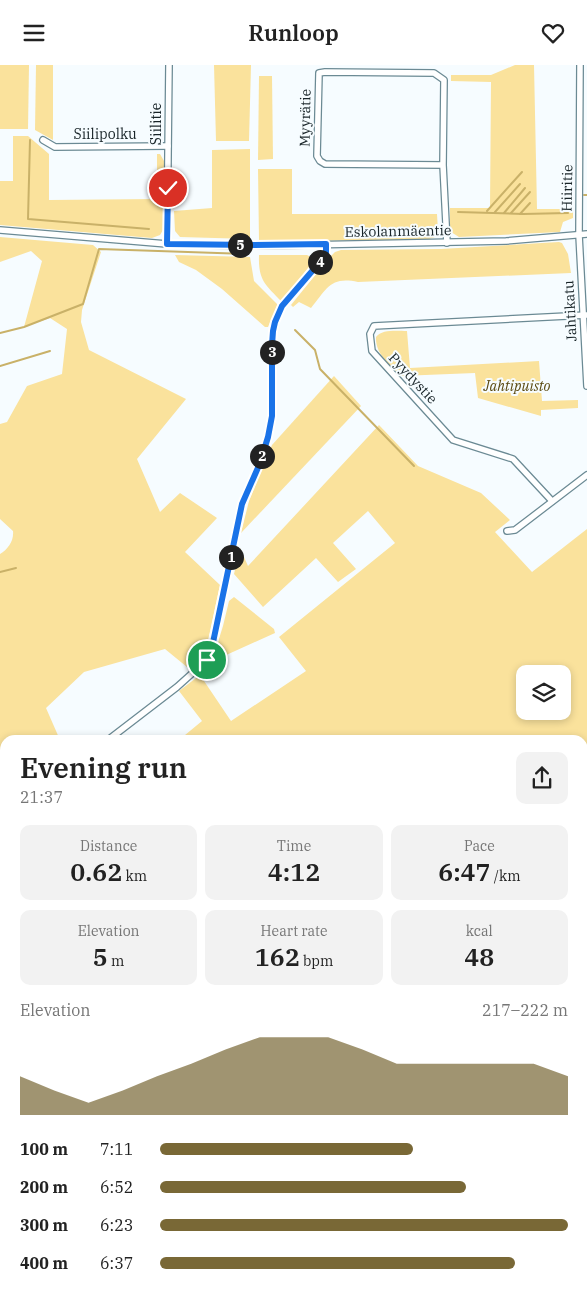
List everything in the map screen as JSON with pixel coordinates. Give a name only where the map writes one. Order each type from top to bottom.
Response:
[{"type":"street","name":"Siilitie","points":[[167,244],[169,65]]},
{"type":"street","name":"Hiiritie","points":[[579,235],[584,141],[580,65]]},
{"type":"street","name":"Myyrätie","points":[[443,165],[325,164],[320,161],[317,156],[319,73],[325,71],[434,73],[444,80],[443,165],[447,243]]},
{"type":"street","name":"Siilipolku","points":[[43,141],[55,147],[168,146]]},
{"type":"street","name":"Eskolanmäentie","points":[[0,230],[167,244],[254,245],[447,243],[506,241],[587,234]]},
{"type":"street","name":"Jahtikatu","points":[[579,235],[585,315],[587,386]]},
{"type":"street","points":[[115,735],[177,687],[207,660],[211,652],[242,504],[260,463],[268,437],[272,416],[272,345],[275,322],[282,306],[326,255],[326,244]]},
{"type":"street","name":"Pyydystie","points":[[552,501],[514,459],[454,440],[372,351],[370,334],[374,327],[585,315]]},
{"type":"street","points":[[507,531],[516,531],[587,475]]},
{"type":"green space","points":[[0,65],[29,65],[28,129],[0,129]]},
{"type":"green space","points":[[36,65],[53,65],[53,140],[35,130]]},
{"type":"green space","points":[[214,65],[251,65],[249,141],[216,141]]},
{"type":"green space","points":[[515,65],[534,65],[537,209],[573,209],[573,218],[563,222],[560,232],[459,237],[451,232],[450,208],[490,208],[491,82],[451,81],[451,75],[491,75]]},
{"type":"green space","points":[[259,76],[272,76],[273,159],[258,160]]},
{"type":"green space","points":[[13,136],[28,136],[49,154],[49,200],[157,199],[157,154],[160,154],[164,161],[163,230],[160,235],[152,238],[0,225],[0,181],[13,181]]},
{"type":"green space","points":[[250,149],[250,239],[180,237],[175,231],[174,211],[212,208],[212,150]]},
{"type":"green space","points":[[258,169],[292,169],[292,214],[437,214],[438,231],[435,237],[426,240],[259,241]]},
{"type":"green space","points":[[0,237],[93,245],[101,252],[82,310],[81,322],[89,350],[186,399],[137,459],[160,512],[180,493],[217,518],[185,552],[220,585],[207,645],[202,654],[187,667],[165,649],[84,672],[46,708],[58,735],[0,735],[0,554],[10,544],[13,538],[13,531],[0,519],[0,424],[7,422],[27,386],[62,374],[67,329],[50,318],[24,327],[42,261],[31,251],[0,262]]},
{"type":"green space","points":[[562,243],[568,254],[571,273],[358,282],[341,281],[330,286],[311,308],[299,302],[293,307],[291,305],[329,258],[335,252],[341,250],[441,249]]},
{"type":"green space","points":[[175,255],[250,257],[254,281],[277,304],[268,327],[265,327],[222,289],[196,270],[179,262]]},
{"type":"green space","points":[[259,255],[307,255],[315,259],[282,302],[264,282],[260,271]]},
{"type":"green space","name":"Jahtipuisto","points":[[407,331],[410,368],[539,361],[542,401],[578,400],[578,408],[541,410],[541,416],[478,398],[475,373],[400,376],[381,354],[376,343],[376,337],[386,332]]},
{"type":"green space","points":[[334,376],[361,406],[241,533],[249,501],[272,445]]},
{"type":"green space","points":[[379,425],[418,466],[481,493],[510,520],[495,532],[532,572],[587,529],[587,735],[185,735],[202,721],[179,691],[200,675],[231,721],[306,671],[279,637],[395,543],[368,511],[333,543],[356,569],[338,582],[316,558],[263,607],[234,574],[240,548],[248,566]]},
{"type":"green space","points":[[234,597],[274,629],[275,633],[224,656],[213,658],[229,601]]},
{"type":"waterway","points":[[30,140],[28,219],[149,229]]},
{"type":"waterway","points":[[487,211],[522,172]]},
{"type":"waterway","points":[[495,212],[520,184]]},
{"type":"waterway","points":[[504,213],[525,188]]},
{"type":"waterway","points":[[511,213],[530,192]]},
{"type":"waterway","points":[[520,214],[530,203]]},
{"type":"waterway","points":[[458,212],[568,213]]},
{"type":"waterway","points":[[0,333],[24,327],[83,304],[99,249],[247,254]]},
{"type":"waterway","points":[[295,330],[315,350],[320,369],[414,466]]},
{"type":"waterway","points":[[0,366],[50,351]]},
{"type":"waterway","points":[[0,572],[16,568]]},
{"type":"route","points":[[168,188],[167,244],[326,244],[326,255],[282,306],[275,322],[272,345],[273,401],[268,437],[260,463],[242,504],[211,652],[207,660]]}]
